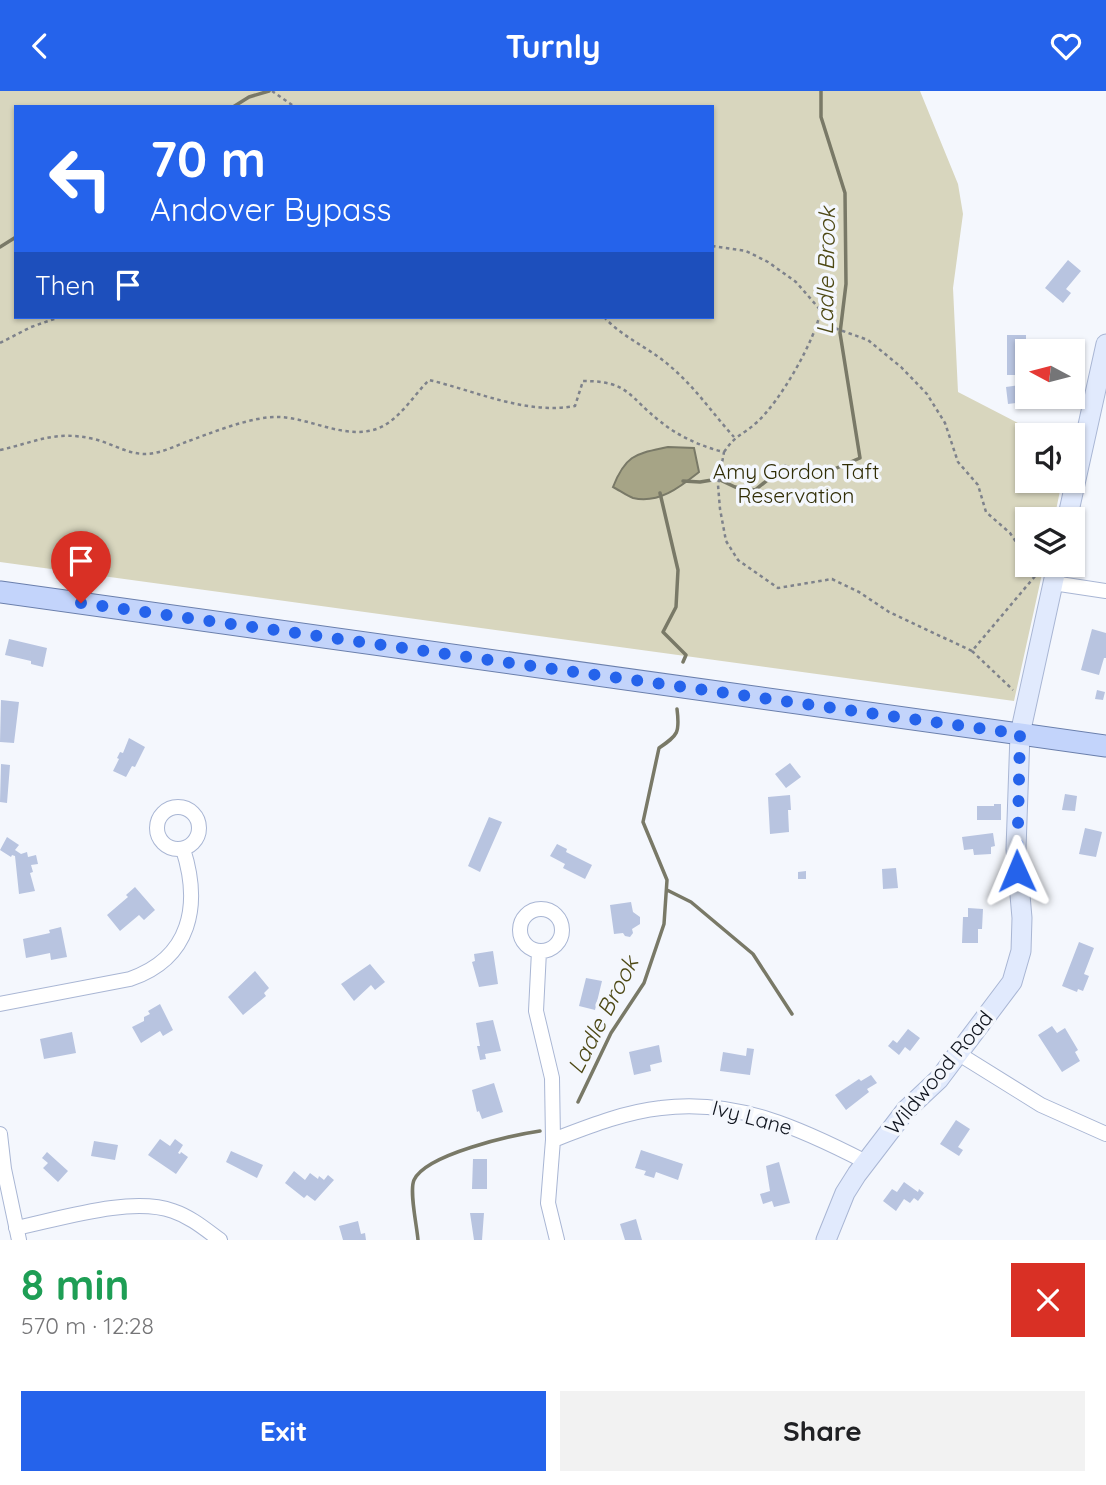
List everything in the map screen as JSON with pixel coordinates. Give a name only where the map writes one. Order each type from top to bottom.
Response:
[{"type":"main road","points":[[0,592],[1106,746]]},
{"type":"street","points":[[1070,507],[1106,346]]},
{"type":"street","name":"Wildwood Road","points":[[826,1240],[845,1193],[866,1162],[906,1110],[939,1079],[1012,982],[1021,951],[1022,918],[1016,849],[1020,734],[1050,577]]},
{"type":"street","points":[[1057,577],[1106,591]]},
{"type":"street","points":[[0,1004],[130,979],[165,961],[181,939],[190,914],[190,876],[183,849]]},
{"type":"street","points":[[538,951],[536,1011],[552,1078],[548,1203],[557,1240]]},
{"type":"street","points":[[959,1054],[1041,1105],[1106,1134]]},
{"type":"street","name":"Ivy Lane","points":[[552,1140],[593,1125],[660,1108],[715,1106],[769,1119],[819,1138],[866,1162]]},
{"type":"street","points":[[0,1134],[4,1170],[18,1234],[117,1208],[147,1206],[174,1212],[198,1224],[220,1240]]},
{"type":"path","points":[[272,91],[292,105]]},
{"type":"path","points":[[714,247],[746,251],[768,262],[796,282],[837,329],[868,340],[901,367],[927,394],[945,423],[958,462],[978,485],[986,512],[1015,540]]},
{"type":"path","points":[[821,309],[818,326],[775,400],[756,423],[734,437],[724,452],[718,485],[726,541],[738,560],[778,588],[832,579],[859,592],[889,612],[972,651],[1026,706]]},
{"type":"path","points":[[0,343],[54,319]]},
{"type":"path","points":[[606,319],[670,365],[696,391],[734,437]]},
{"type":"path","points":[[0,450],[47,436],[71,435],[146,454],[166,450],[248,422],[278,417],[355,431],[378,428],[398,415],[429,380],[524,406],[556,410],[575,407],[583,381],[603,381],[626,390],[661,423],[704,447],[724,452]]},
{"type":"path","points":[[972,651],[1048,577]]},
{"type":"green space","name":"Amy Gordon Taft Reservation","points":[[0,91],[920,91],[958,184],[963,214],[953,288],[958,392],[1018,423],[1015,423],[1015,493],[1060,493],[1057,507],[1015,507],[1015,577],[1041,577],[1014,701],[0,562]]},
{"type":"shaded area","points":[[668,447],[694,448],[699,472],[677,488],[652,499],[633,498],[613,487],[623,468],[633,457]]},
{"type":"building","points":[[1068,260],[1081,271],[1066,289],[1071,293],[1063,303],[1045,288]]},
{"type":"building","points":[[1007,335],[1026,335],[1026,339],[1015,339],[1015,375],[1007,375]]},
{"type":"building","points":[[1015,386],[1015,403],[1008,404],[1006,387]]},
{"type":"building","points":[[1092,629],[1106,633],[1106,658],[1099,675],[1081,670]]},
{"type":"building","points":[[9,639],[47,648],[43,667],[31,664],[31,661],[5,655]]},
{"type":"building","points":[[1097,690],[1105,692],[1103,700],[1095,699]]},
{"type":"building","points":[[1,700],[19,702],[14,743],[0,742]]},
{"type":"building","points":[[129,738],[145,747],[135,767],[132,766],[126,777],[113,771]]},
{"type":"building","points":[[790,763],[801,777],[786,788],[775,774]]},
{"type":"building","points":[[1,764],[10,765],[7,803],[0,802]]},
{"type":"building","points":[[1065,794],[1077,796],[1075,811],[1062,810]]},
{"type":"building","points":[[790,795],[789,832],[770,834],[768,797]]},
{"type":"building","points":[[1001,804],[1001,820],[977,820],[977,806]]},
{"type":"building","points":[[489,817],[502,822],[480,872],[468,866]]},
{"type":"building","points":[[1085,828],[1102,832],[1096,857],[1079,854]]},
{"type":"building","points":[[993,833],[995,846],[991,847],[991,854],[974,855],[973,849],[964,850],[962,837]]},
{"type":"building","points":[[7,837],[19,845],[15,850],[21,854],[27,852],[28,857],[36,855],[38,864],[31,865],[33,872],[30,873],[35,891],[19,894],[15,856],[11,857],[0,850]]},
{"type":"building","points":[[557,844],[567,849],[566,852],[592,865],[585,879],[563,868],[565,864],[550,856]]},
{"type":"building","points":[[896,868],[898,888],[883,889],[882,869]]},
{"type":"building","points":[[806,871],[806,879],[798,879],[798,872]]},
{"type":"building","points":[[135,887],[155,910],[144,920],[139,915],[120,931],[107,915],[128,897],[126,895]]},
{"type":"building","points":[[631,902],[633,912],[640,917],[640,924],[632,929],[630,937],[623,933],[614,934],[610,905]]},
{"type":"building","points":[[968,908],[983,909],[978,943],[962,943],[963,917],[968,917]]},
{"type":"building","points":[[61,927],[67,957],[51,960],[50,953],[26,958],[23,939],[50,933],[49,930]]},
{"type":"building","points":[[1079,942],[1094,948],[1084,974],[1089,976],[1083,991],[1078,989],[1077,992],[1062,986]]},
{"type":"building","points":[[493,951],[498,984],[479,987],[472,962],[475,961],[474,954]]},
{"type":"building","points":[[370,964],[385,982],[375,990],[371,985],[354,1001],[341,984]]},
{"type":"building","points":[[255,971],[269,988],[264,993],[266,996],[243,1015],[228,997]]},
{"type":"building","points":[[586,978],[602,981],[595,1010],[579,1006]]},
{"type":"building","points":[[602,1000],[608,1001],[607,1009],[601,1008]]},
{"type":"building","points":[[160,1004],[173,1030],[163,1036],[160,1031],[141,1043],[132,1027],[144,1021],[144,1017],[150,1014],[148,1011]]},
{"type":"building","points":[[493,1020],[501,1051],[485,1054],[486,1059],[480,1060],[476,1023]]},
{"type":"building","points":[[1052,1026],[1057,1033],[1065,1028],[1078,1050],[1075,1052],[1080,1061],[1062,1072],[1038,1035]]},
{"type":"building","points":[[908,1029],[920,1038],[910,1051],[905,1047],[899,1055],[888,1046],[893,1040],[897,1043]]},
{"type":"building","points":[[72,1032],[76,1053],[44,1059],[40,1039]]},
{"type":"building","points":[[659,1045],[662,1062],[650,1065],[651,1071],[634,1075],[629,1052]]},
{"type":"building","points":[[747,1048],[754,1049],[750,1075],[720,1071],[723,1052],[746,1056]]},
{"type":"building","points":[[871,1075],[877,1083],[846,1110],[835,1095],[859,1079],[861,1081]]},
{"type":"building","points":[[494,1083],[503,1112],[482,1119],[479,1111],[477,1112],[472,1090]]},
{"type":"building","points":[[956,1120],[970,1129],[958,1147],[963,1150],[959,1156],[940,1144]]},
{"type":"building","points":[[160,1139],[170,1146],[175,1139],[183,1145],[178,1153],[188,1157],[176,1174],[148,1155]]},
{"type":"building","points":[[94,1141],[118,1145],[115,1160],[91,1156]]},
{"type":"building","points":[[641,1150],[683,1164],[678,1180],[656,1172],[654,1178],[644,1175],[646,1171],[635,1168]]},
{"type":"building","points":[[231,1151],[263,1165],[257,1178],[226,1162]]},
{"type":"building","points":[[47,1152],[68,1171],[58,1182],[43,1168],[48,1163],[42,1158]]},
{"type":"building","points":[[473,1159],[487,1159],[487,1189],[472,1189]]},
{"type":"building","points":[[779,1162],[790,1203],[774,1207],[772,1201],[763,1204],[760,1194],[770,1191],[766,1166]]},
{"type":"building","points":[[294,1171],[305,1180],[310,1173],[318,1179],[319,1176],[324,1180],[328,1175],[334,1180],[315,1201],[307,1195],[304,1198],[285,1183]]},
{"type":"building","points":[[904,1182],[924,1193],[918,1201],[914,1198],[910,1203],[904,1199],[896,1211],[883,1201],[892,1189],[897,1192]]},
{"type":"building","points":[[470,1213],[484,1213],[482,1240],[474,1240]]},
{"type":"building","points":[[636,1219],[642,1240],[625,1240],[620,1224]]},
{"type":"building","points":[[358,1221],[361,1234],[365,1233],[366,1240],[343,1240],[339,1226]]},
{"type":"waterway","points":[[236,105],[249,97],[269,91]]},
{"type":"waterway","name":"Ladle Brook","points":[[683,481],[718,479],[735,487],[755,490],[785,466],[811,479],[860,458],[840,333],[846,284],[845,193],[821,117],[821,91]]},
{"type":"waterway","points":[[0,247],[14,238]]},
{"type":"waterway","name":"Ladle Brook","points":[[660,493],[678,570],[676,607],[663,632],[686,655],[683,662]]},
{"type":"waterway","name":"Ladle Brook","points":[[578,1102],[611,1033],[644,983],[664,924],[667,880],[643,822],[659,748],[674,736],[678,728],[677,709]]},
{"type":"waterway","points":[[667,890],[691,902],[753,954],[792,1014]]},
{"type":"waterway","name":"Ladle Brook","points":[[418,1240],[413,1185],[422,1171],[435,1162],[471,1147],[540,1131]]},
{"type":"route","points":[[81,603],[1020,734],[1017,871]]}]
